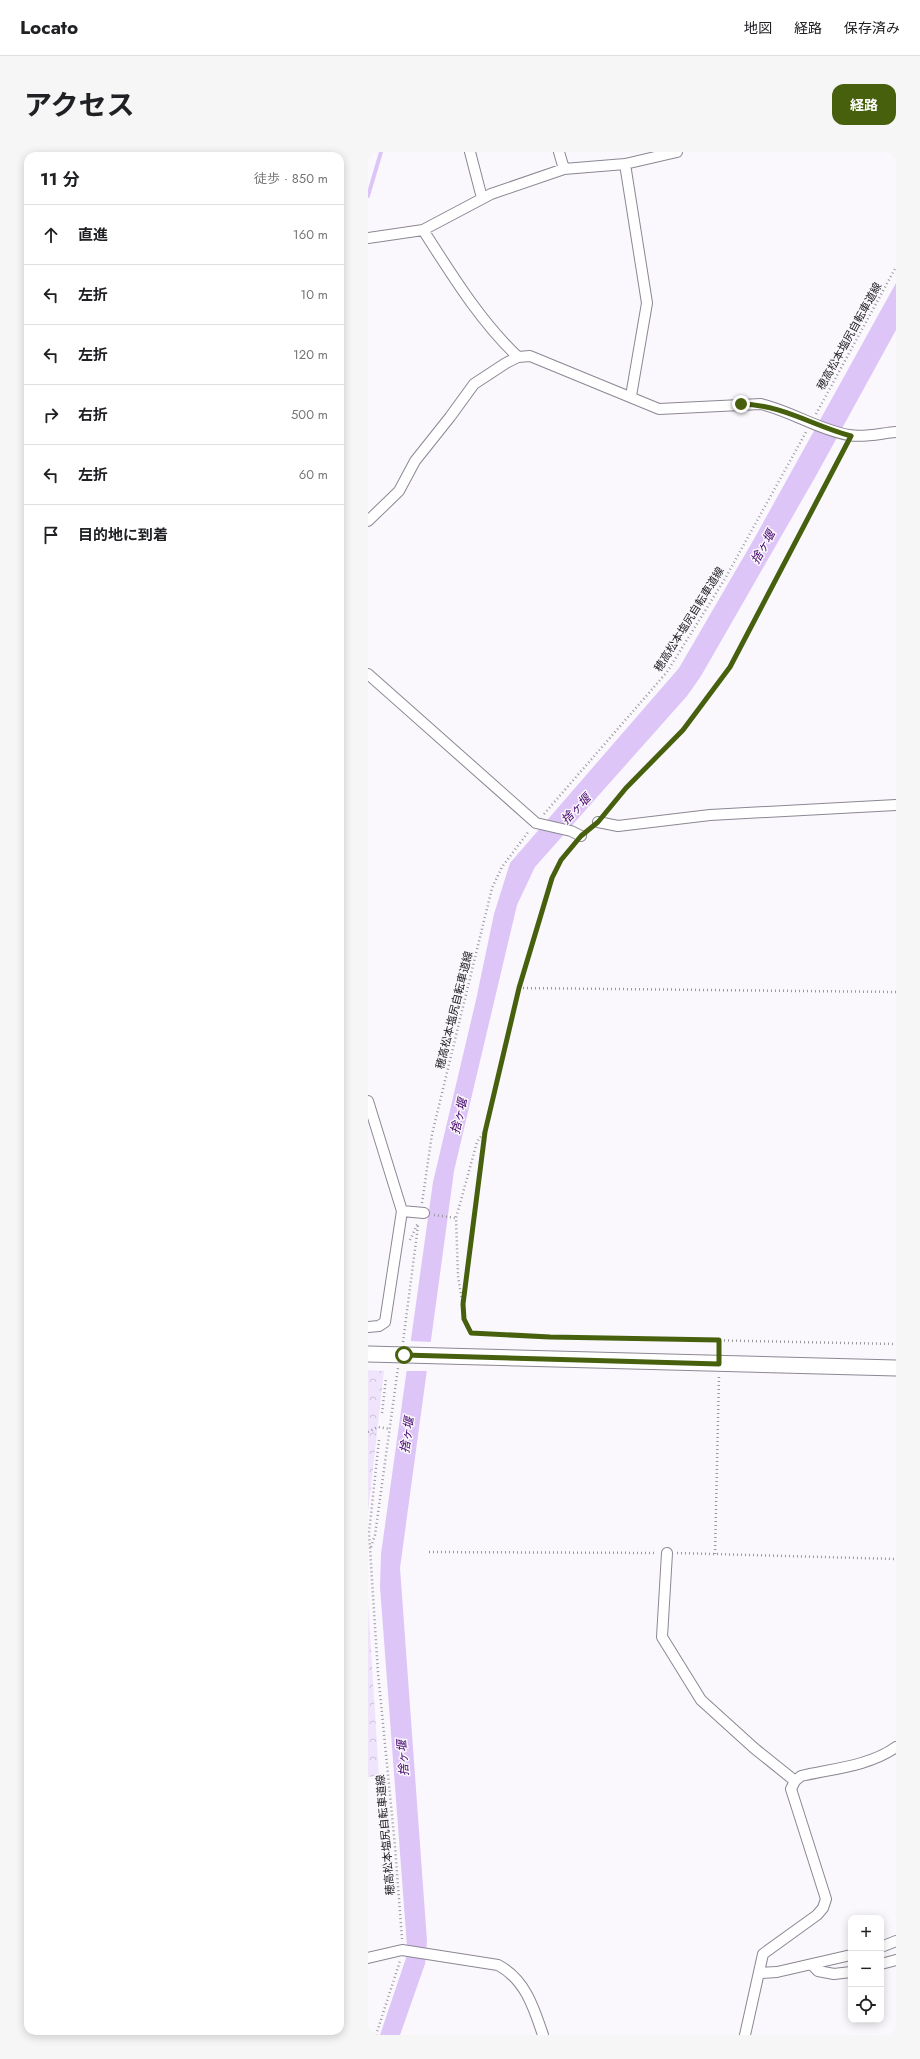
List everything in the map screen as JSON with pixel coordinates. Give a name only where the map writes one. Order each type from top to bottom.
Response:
[{"type":"street","points":[[470,152],[482,198]]},
{"type":"street","points":[[559,152],[564,169]]},
{"type":"street","points":[[368,238],[423,230],[491,194],[564,169],[625,164],[677,152]]},
{"type":"street","points":[[625,164],[647,303],[631,396]]},
{"type":"street","points":[[423,230],[458,284],[497,337],[518,357]]},
{"type":"street","points":[[368,521],[399,491],[415,461],[474,384],[518,357],[530,356],[631,396],[659,409],[761,404],[846,434],[896,432]]},
{"type":"street","points":[[368,674],[536,823],[542,820],[581,836]]},
{"type":"street","points":[[598,822],[618,826],[710,815],[896,804]]},
{"type":"street","points":[[368,1101],[402,1211],[385,1322],[379,1326],[368,1327]]},
{"type":"street","points":[[402,1211],[423,1209]]},
{"type":"street","points":[[368,1354],[896,1368]]},
{"type":"street","points":[[667,1553],[662,1637],[701,1700],[754,1748],[795,1781]]},
{"type":"street","points":[[745,2035],[763,1954],[817,1915],[823,1908],[826,1899],[792,1789],[795,1781],[801,1776],[864,1761],[890,1751],[896,1747]]},
{"type":"street","points":[[884,1946],[896,1941]]},
{"type":"street","points":[[368,1958],[403,1950],[498,1964],[510,1970],[533,2002],[543,2035]]},
{"type":"street","points":[[760,1973],[777,1972],[848,1956]]},
{"type":"street","points":[[884,1963],[896,1960]]},
{"type":"street","points":[[812,1965],[818,1971],[834,1974],[848,1972]]},
{"type":"path","name":"穂高松本塩尻自転車道線","points":[[817,413],[896,268]]},
{"type":"path","name":"穂高松本塩尻自転車道線","points":[[542,820],[667,672],[726,577],[807,431]]},
{"type":"path","points":[[598,822],[626,788],[683,730],[730,667],[846,434]]},
{"type":"path","name":"穂高松本塩尻自転車道線","points":[[423,1209],[432,1134],[492,888],[502,867],[530,830]]},
{"type":"path","points":[[463,1304],[485,1132],[519,988],[552,878],[561,860],[581,836]]},
{"type":"path","points":[[519,988],[896,992]]},
{"type":"path","points":[[485,1132],[477,1142],[456,1218],[458,1276],[464,1319],[471,1333],[550,1337],[896,1344]]},
{"type":"path","points":[[423,1209],[456,1218]]},
{"type":"path","points":[[370,1549],[375,1535],[418,1225]]},
{"type":"path","points":[[715,1554],[719,1340]]},
{"type":"path","points":[[382,1413],[386,1378]]},
{"type":"path","points":[[368,1432],[378,1427],[390,1429]]},
{"type":"path","name":"穂高松本塩尻自転車道線","points":[[376,2035],[403,1950],[395,1846],[378,1673],[369,1533],[379,1440]]},
{"type":"green space","points":[[368,1370],[384,1371],[368,1512]]},
{"type":"green space","points":[[368,1602],[379,1776],[368,1777]]},
{"type":"water","name":"捨ヶ堰","points":[[896,283],[896,330],[817,474],[701,676],[687,696],[535,867],[517,905],[454,1171],[400,1568],[427,1941],[425,1964],[400,2035],[380,2035],[407,1955],[380,1587],[381,1554],[433,1182],[476,1000],[494,914],[510,863],[679,668],[754,539]]},
{"type":"pier","points":[[409,1341],[432,1342],[428,1371],[405,1371]]},
{"type":"waterway","points":[[368,196],[381,152]]},
{"type":"route","points":[[404,1355],[719,1364],[719,1340],[550,1337],[471,1333],[464,1319],[463,1304],[485,1132],[519,988],[552,878],[561,860],[581,836],[598,822],[626,788],[683,730],[730,667],[851,436],[775,408],[761,404],[741,404]]}]
